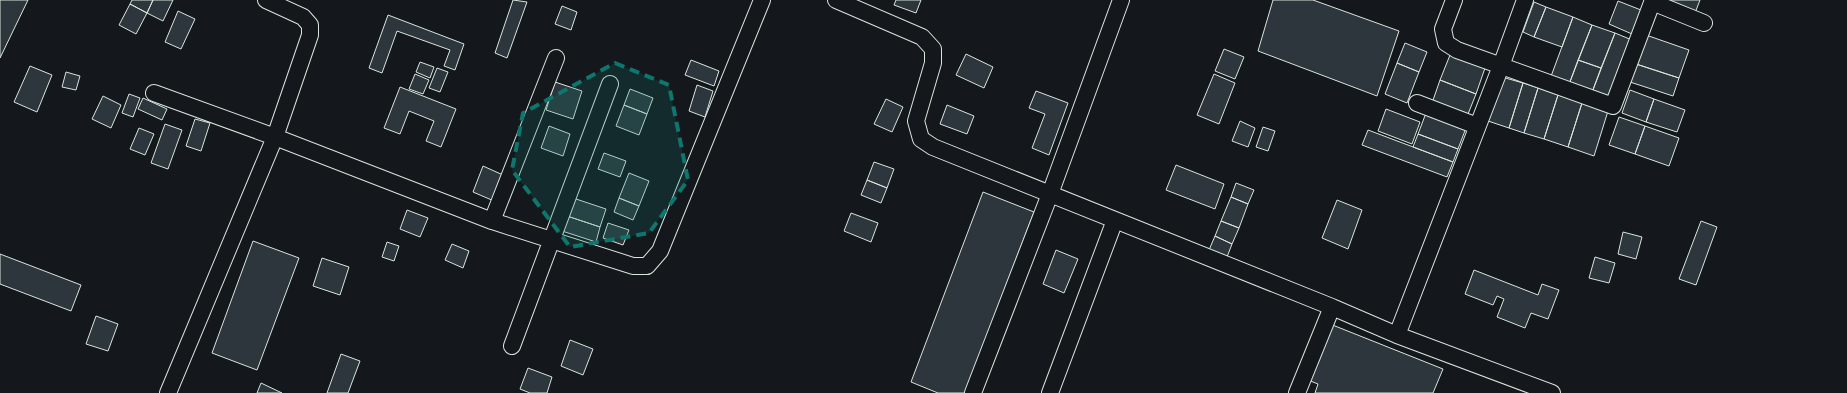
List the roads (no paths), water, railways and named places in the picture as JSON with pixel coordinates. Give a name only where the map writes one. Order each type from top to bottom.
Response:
[{"type":"street","points":[[168,393],[275,137],[310,35],[310,25],[303,17],[266,0]]},
{"type":"street","points":[[154,94],[275,137],[492,221],[633,266],[647,266],[660,251],[762,0]]},
{"type":"street","points":[[836,0],[858,4],[922,37],[933,49],[933,63],[916,121],[921,139],[933,147],[1332,307],[1397,335],[1552,393]]},
{"type":"street","points":[[973,393],[1050,194],[1121,0]]},
{"type":"street","points":[[1454,0],[1443,29],[1446,43],[1457,50],[1613,106],[1652,1],[1704,23]]},
{"type":"street","points":[[1397,335],[1525,0]]},
{"type":"street","points":[[492,221],[556,58]]},
{"type":"street","points":[[512,346],[610,84]]},
{"type":"street","points":[[1418,103],[1477,126]]},
{"type":"street","points":[[1050,393],[1115,220]]},
{"type":"street","points":[[1297,393],[1332,307]]}]
